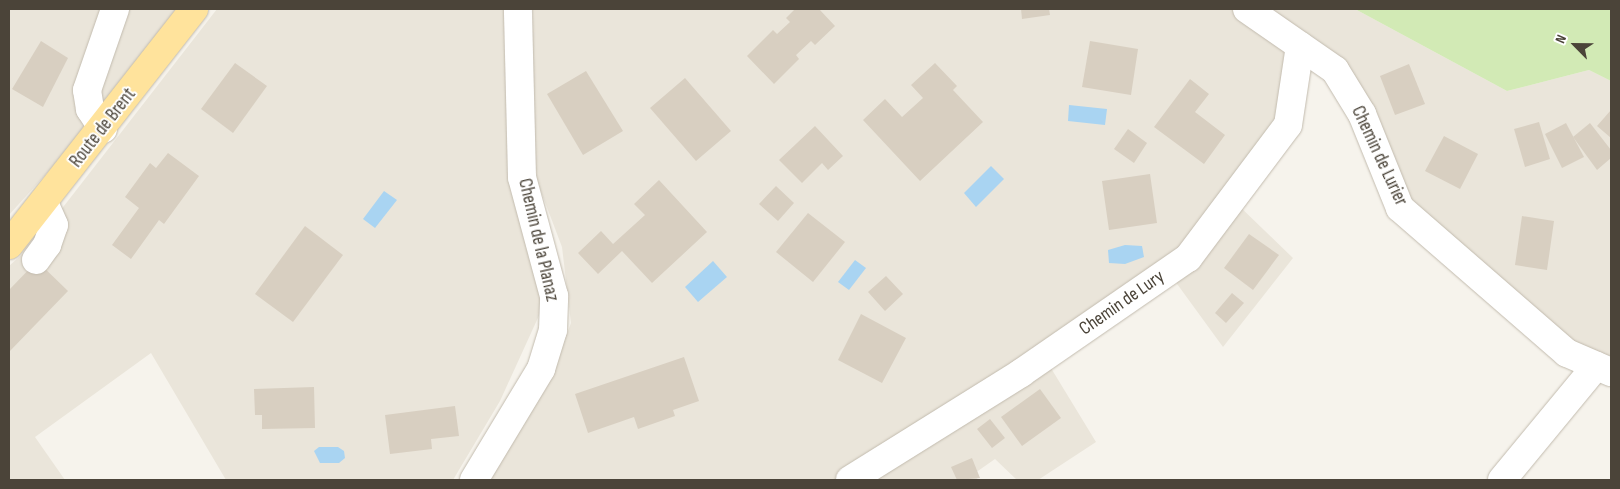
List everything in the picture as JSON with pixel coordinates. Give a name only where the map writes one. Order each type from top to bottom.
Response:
[{"type":"main road","name":"Route de Brent","points":[[9,245],[103,129],[194,9]]},
{"type":"street","points":[[103,129],[90,108],[87,90],[116,9]]},
{"type":"street","name":"Chemin de la Planaz","points":[[474,480],[541,369],[553,330],[554,296],[522,177],[518,9]]},
{"type":"street","name":"Chemin de Lurier","points":[[1247,9],[1334,70],[1362,114],[1400,208],[1568,352],[1604,369]]},
{"type":"street","name":"Chemin de Lury","points":[[850,480],[1021,373],[1188,258],[1288,124],[1300,46]]},
{"type":"street","points":[[36,260],[47,245],[54,225],[44,204]]},
{"type":"street","points":[[1502,480],[1604,369]]},
{"type":"shaded area","points":[[9,9],[178,9],[64,154],[9,215]]},
{"type":"shaded area","points":[[217,9],[504,9],[512,191],[547,298],[500,401],[453,480],[226,480],[151,353],[35,437],[65,480],[9,480],[9,266],[36,242]]},
{"type":"shaded area","points":[[533,9],[1355,9],[1507,91],[1589,70],[1611,81],[1611,377],[1402,207],[1359,113],[1304,56],[1292,126],[1235,202],[1293,258],[1223,347],[1172,277],[1043,355],[1096,442],[1038,480],[1017,480],[995,459],[975,473],[978,480],[490,480],[547,386],[571,323],[562,247],[537,181],[531,111]]},
{"type":"green space","points":[[1355,9],[1611,9],[1611,81],[1589,70],[1507,91]]},
{"type":"water","points":[[1069,105],[1107,109],[1105,125],[1068,121]]},
{"type":"water","points":[[991,166],[1004,179],[976,207],[964,193]]},
{"type":"water","points":[[384,191],[397,200],[375,228],[363,219]]},
{"type":"water","points":[[1125,245],[1142,246],[1144,257],[1125,264],[1109,263],[1108,250]]},
{"type":"water","points":[[855,260],[866,268],[849,290],[838,282]]},
{"type":"water","points":[[713,261],[727,277],[698,302],[685,287]]},
{"type":"water","points":[[319,447],[338,447],[344,451],[345,458],[339,463],[320,463],[314,451]]},
{"type":"building","points":[[795,9],[819,9],[835,26],[815,45],[811,41],[796,55],[799,59],[774,84],[747,56],[773,30],[777,34],[790,22],[786,18]]},
{"type":"building","points":[[1021,9],[1049,9],[1050,15],[1022,19]]},
{"type":"building","points":[[41,41],[68,58],[43,107],[12,89]]},
{"type":"building","points":[[1090,41],[1138,49],[1131,95],[1082,87]]},
{"type":"building","points":[[235,63],[267,86],[233,133],[201,109]]},
{"type":"building","points":[[935,63],[957,86],[953,90],[983,122],[920,181],[863,120],[885,99],[902,117],[923,98],[911,85]]},
{"type":"building","points":[[1409,64],[1425,104],[1395,115],[1380,76]]},
{"type":"building","points":[[586,71],[623,131],[583,155],[547,94]]},
{"type":"building","points":[[685,78],[731,131],[696,161],[650,108]]},
{"type":"building","points":[[1190,79],[1209,94],[1195,112],[1225,135],[1204,164],[1154,127]]},
{"type":"building","points":[[1611,110],[1611,138],[1597,126]]},
{"type":"building","points":[[1539,122],[1550,159],[1525,167],[1514,129]]},
{"type":"building","points":[[1566,123],[1584,157],[1562,168],[1545,134]]},
{"type":"building","points":[[1590,123],[1611,150],[1611,158],[1597,170],[1573,137]]},
{"type":"building","points":[[815,126],[843,156],[828,170],[822,163],[802,183],[779,160]]},
{"type":"building","points":[[1128,129],[1147,143],[1134,163],[1114,149]]},
{"type":"building","points":[[1444,136],[1478,154],[1460,189],[1425,171]]},
{"type":"building","points":[[168,153],[199,176],[164,224],[159,220],[131,259],[112,245],[139,208],[125,197],[150,163],[156,168]]},
{"type":"building","points":[[1150,174],[1157,223],[1109,230],[1102,181]]},
{"type":"building","points":[[659,180],[707,232],[652,283],[622,251],[598,274],[578,253],[601,231],[613,244],[645,215],[634,204]]},
{"type":"building","points":[[776,186],[794,203],[778,221],[759,204]]},
{"type":"building","points":[[808,213],[845,242],[813,282],[776,252]]},
{"type":"building","points":[[1522,216],[1554,221],[1547,270],[1515,265]]},
{"type":"building","points":[[305,226],[343,255],[293,322],[255,294]]},
{"type":"building","points":[[1249,234],[1279,255],[1253,290],[1224,268]]},
{"type":"building","points":[[37,261],[68,291],[9,352],[9,290]]},
{"type":"building","points":[[886,276],[903,294],[885,311],[868,292]]},
{"type":"building","points":[[1232,293],[1244,303],[1226,323],[1215,313]]},
{"type":"building","points":[[861,314],[906,338],[882,383],[838,360]]},
{"type":"building","points":[[684,357],[699,401],[673,410],[675,416],[638,429],[634,417],[588,433],[575,394]]},
{"type":"building","points":[[314,387],[315,428],[262,429],[262,415],[255,415],[254,389]]},
{"type":"building","points":[[1040,389],[1061,418],[1022,446],[1001,417]]},
{"type":"building","points":[[455,406],[459,436],[431,439],[432,449],[390,454],[385,415]]},
{"type":"building","points":[[990,419],[1005,438],[992,448],[977,429]]},
{"type":"building","points":[[972,458],[980,478],[957,480],[951,467]]}]
